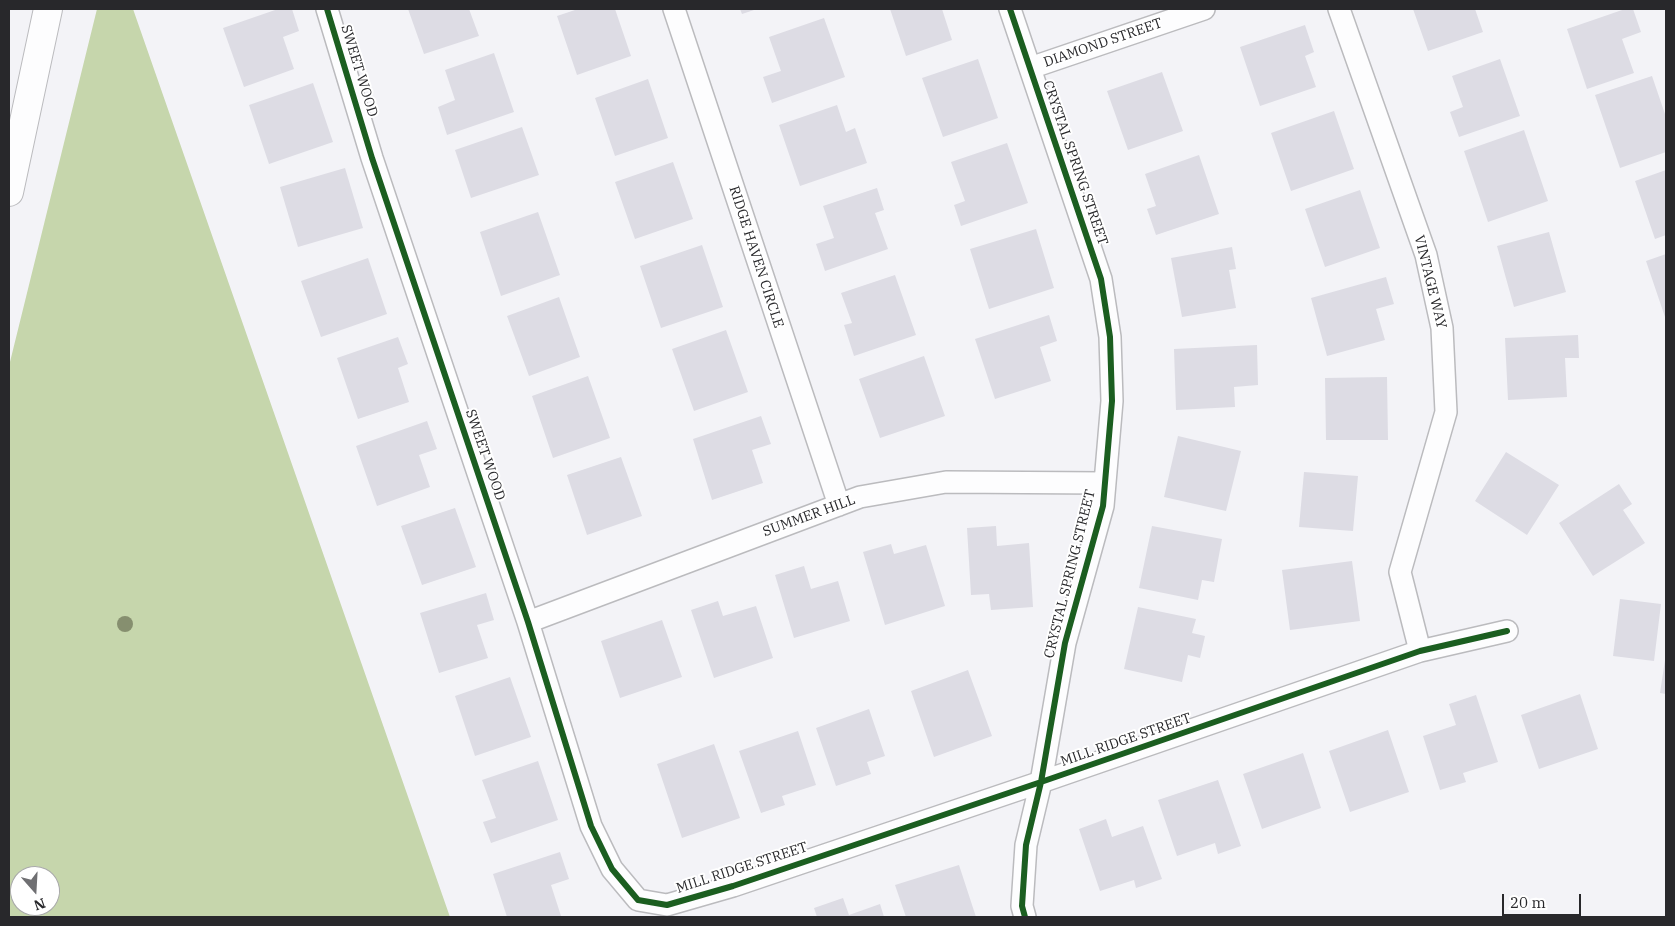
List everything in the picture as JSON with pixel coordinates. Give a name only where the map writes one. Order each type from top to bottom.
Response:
[{"type":"main road","points":[[9,192],[48,9]]},
{"type":"street","name":"SWEET WOOD","points":[[327,9],[372,158],[528,622],[591,826],[612,869],[638,900]]},
{"type":"street","name":"RIDGE HAVEN CIRCLE","points":[[674,9],[839,505]]},
{"type":"street","name":"CRYSTAL SPRING STREET","points":[[1010,9],[1101,278],[1110,337],[1112,401],[1103,506],[1065,642],[1041,782],[1026,845],[1022,906],[1025,917]]},
{"type":"street","name":"DIAMOND STREET","points":[[1030,68],[1204,9]]},
{"type":"street","name":"VINTAGE WAY","points":[[1339,9],[1426,255],[1442,328],[1446,412],[1400,572],[1420,651]]},
{"type":"street","name":"SUMMER HILL","points":[[528,622],[860,497],[946,482],[1105,483]]},
{"type":"street","name":"MILL RIDGE STREET","points":[[638,900],[667,905],[724,888],[1041,782],[1420,651],[1507,631]]},
{"type":"green space","points":[[97,9],[133,9],[450,917],[9,917],[9,366]]},
{"type":"building","points":[[278,9],[292,9],[299,31],[283,37],[294,69],[244,87],[223,28]]},
{"type":"building","points":[[408,9],[469,9],[479,36],[424,54]]},
{"type":"building","points":[[578,9],[615,9],[631,56],[577,75],[557,16]]},
{"type":"building","points":[[740,9],[757,9],[742,14]]},
{"type":"building","points":[[890,9],[942,9],[952,40],[906,56]]},
{"type":"building","points":[[1413,9],[1475,9],[1483,32],[1428,51]]},
{"type":"building","points":[[1625,9],[1633,9],[1641,32],[1622,39],[1634,73],[1587,89],[1567,29]]},
{"type":"building","points":[[824,18],[845,77],[772,103],[763,77],[781,71],[769,37]]},
{"type":"building","points":[[1305,25],[1314,52],[1305,56],[1316,87],[1260,106],[1240,47]]},
{"type":"building","points":[[494,53],[514,112],[447,135],[438,107],[455,100],[445,70]]},
{"type":"building","points":[[978,59],[998,118],[943,137],[922,78]]},
{"type":"building","points":[[1500,59],[1520,116],[1459,137],[1450,112],[1463,107],[1452,76]]},
{"type":"building","points":[[1162,72],[1183,131],[1128,150],[1107,91]]},
{"type":"building","points":[[1652,76],[1666,117],[1666,152],[1620,168],[1595,95]]},
{"type":"building","points":[[648,79],[668,138],[615,156],[595,98]]},
{"type":"building","points":[[313,83],[333,142],[269,164],[249,105]]},
{"type":"building","points":[[837,105],[846,132],[855,128],[867,163],[800,186],[779,125]]},
{"type":"building","points":[[1334,111],[1354,169],[1291,191],[1271,133]]},
{"type":"building","points":[[522,127],[539,175],[471,198],[455,150]]},
{"type":"building","points":[[1524,130],[1548,201],[1488,222],[1464,151]]},
{"type":"building","points":[[1007,143],[1028,203],[961,226],[954,205],[965,201],[951,162]]},
{"type":"building","points":[[1199,155],[1219,214],[1156,235],[1147,209],[1156,206],[1145,174]]},
{"type":"building","points":[[673,162],[693,219],[635,239],[615,182]]},
{"type":"building","points":[[345,168],[363,228],[298,247],[280,187]]},
{"type":"building","points":[[1666,170],[1666,235],[1655,239],[1635,181]]},
{"type":"building","points":[[877,188],[884,210],[875,213],[888,249],[825,271],[816,244],[834,238],[823,206]]},
{"type":"building","points":[[1360,190],[1380,248],[1325,267],[1305,209]]},
{"type":"building","points":[[538,212],[560,275],[501,296],[480,232]]},
{"type":"building","points":[[1036,229],[1054,288],[989,309],[970,249]]},
{"type":"building","points":[[1549,232],[1566,292],[1514,307],[1497,246]]},
{"type":"building","points":[[702,245],[723,307],[661,328],[640,266]]},
{"type":"building","points":[[1232,247],[1236,269],[1229,270],[1236,308],[1182,317],[1171,258]]},
{"type":"building","points":[[1666,254],[1666,320],[1646,261]]},
{"type":"building","points":[[368,258],[387,314],[321,337],[301,281]]},
{"type":"building","points":[[895,275],[916,335],[854,356],[844,325],[852,323],[841,293]]},
{"type":"building","points":[[1386,277],[1394,304],[1376,309],[1385,340],[1327,356],[1311,298]]},
{"type":"building","points":[[559,297],[580,357],[529,376],[507,316]]},
{"type":"building","points":[[1049,315],[1057,341],[1040,347],[1051,381],[995,399],[975,339]]},
{"type":"building","points":[[726,330],[748,392],[694,411],[672,349]]},
{"type":"building","points":[[1578,335],[1579,358],[1565,358],[1567,397],[1508,400],[1505,338]]},
{"type":"building","points":[[398,337],[408,364],[398,368],[409,402],[358,419],[337,358]]},
{"type":"building","points":[[1257,345],[1258,385],[1234,387],[1235,407],[1176,410],[1174,349]]},
{"type":"building","points":[[924,356],[945,416],[880,438],[859,379]]},
{"type":"building","points":[[588,376],[610,438],[553,458],[532,396]]},
{"type":"building","points":[[1387,377],[1388,440],[1326,440],[1325,378]]},
{"type":"building","points":[[761,416],[771,444],[752,450],[763,483],[712,500],[693,439]]},
{"type":"building","points":[[427,421],[437,449],[419,455],[430,487],[377,506],[356,446]]},
{"type":"building","points":[[1178,436],[1241,451],[1226,511],[1164,497]]},
{"type":"building","points":[[1506,452],[1559,485],[1527,535],[1475,501]]},
{"type":"building","points":[[621,457],[642,516],[587,535],[567,475]]},
{"type":"building","points":[[1304,472],[1358,476],[1353,531],[1299,527]]},
{"type":"building","points":[[1619,484],[1632,504],[1623,510],[1645,543],[1593,576],[1559,523]]},
{"type":"building","points":[[455,508],[476,567],[422,585],[401,526]]},
{"type":"building","points":[[996,526],[997,546],[1029,543],[1033,607],[991,610],[989,594],[971,595],[967,528]]},
{"type":"building","points":[[1152,526],[1222,539],[1214,582],[1202,580],[1198,600],[1139,588]]},
{"type":"building","points":[[891,544],[894,554],[926,545],[945,606],[885,625],[863,552]]},
{"type":"building","points":[[1352,561],[1360,621],[1290,630],[1282,570]]},
{"type":"building","points":[[804,566],[811,589],[838,581],[850,621],[794,638],[775,575]]},
{"type":"building","points":[[486,593],[494,620],[477,625],[488,658],[439,673],[420,613]]},
{"type":"building","points":[[1620,599],[1661,604],[1654,661],[1613,656]]},
{"type":"building","points":[[718,601],[723,616],[756,606],[773,658],[714,678],[691,610]]},
{"type":"building","points":[[1138,607],[1196,619],[1192,633],[1205,636],[1200,658],[1188,655],[1182,682],[1124,669]]},
{"type":"building","points":[[662,620],[682,677],[620,698],[601,641]]},
{"type":"building","points":[[1666,660],[1666,694],[1660,693]]},
{"type":"building","points":[[968,670],[992,736],[934,757],[911,691]]},
{"type":"building","points":[[510,677],[531,737],[475,756],[455,696]]},
{"type":"building","points":[[1580,694],[1598,749],[1539,769],[1521,715]]},
{"type":"building","points":[[1476,695],[1498,762],[1463,773],[1466,782],[1440,790],[1423,736],[1456,725],[1449,704]]},
{"type":"building","points":[[869,709],[885,756],[867,762],[871,774],[836,786],[816,728]]},
{"type":"building","points":[[1388,730],[1409,792],[1350,812],[1329,751]]},
{"type":"building","points":[[798,731],[816,785],[782,796],[785,805],[761,813],[739,751]]},
{"type":"building","points":[[714,744],[740,818],[682,838],[657,764]]},
{"type":"building","points":[[1303,753],[1321,808],[1262,829],[1243,774]]},
{"type":"building","points":[[538,761],[558,820],[491,843],[483,822],[496,818],[482,780]]},
{"type":"building","points":[[1218,780],[1241,846],[1218,854],[1215,843],[1177,856],[1158,800]]},
{"type":"building","points":[[1106,819],[1112,837],[1143,826],[1162,879],[1136,888],[1134,880],[1100,891],[1079,829]]},
{"type":"building","points":[[560,852],[569,879],[551,885],[561,916],[507,917],[493,874]]},
{"type":"building","points":[[959,865],[976,917],[906,917],[895,885]]},
{"type":"building","points":[[843,898],[849,915],[880,904],[884,917],[817,917],[814,908]]},
{"type":"cycle path","points":[[327,9],[372,158],[528,622],[591,826],[612,869],[638,900],[667,905],[733,886],[1420,651],[1507,631]]},
{"type":"cycle path","points":[[1010,9],[1101,279],[1110,337],[1112,401],[1103,506],[1065,643],[1041,782],[1026,845],[1022,906],[1025,917]]}]
